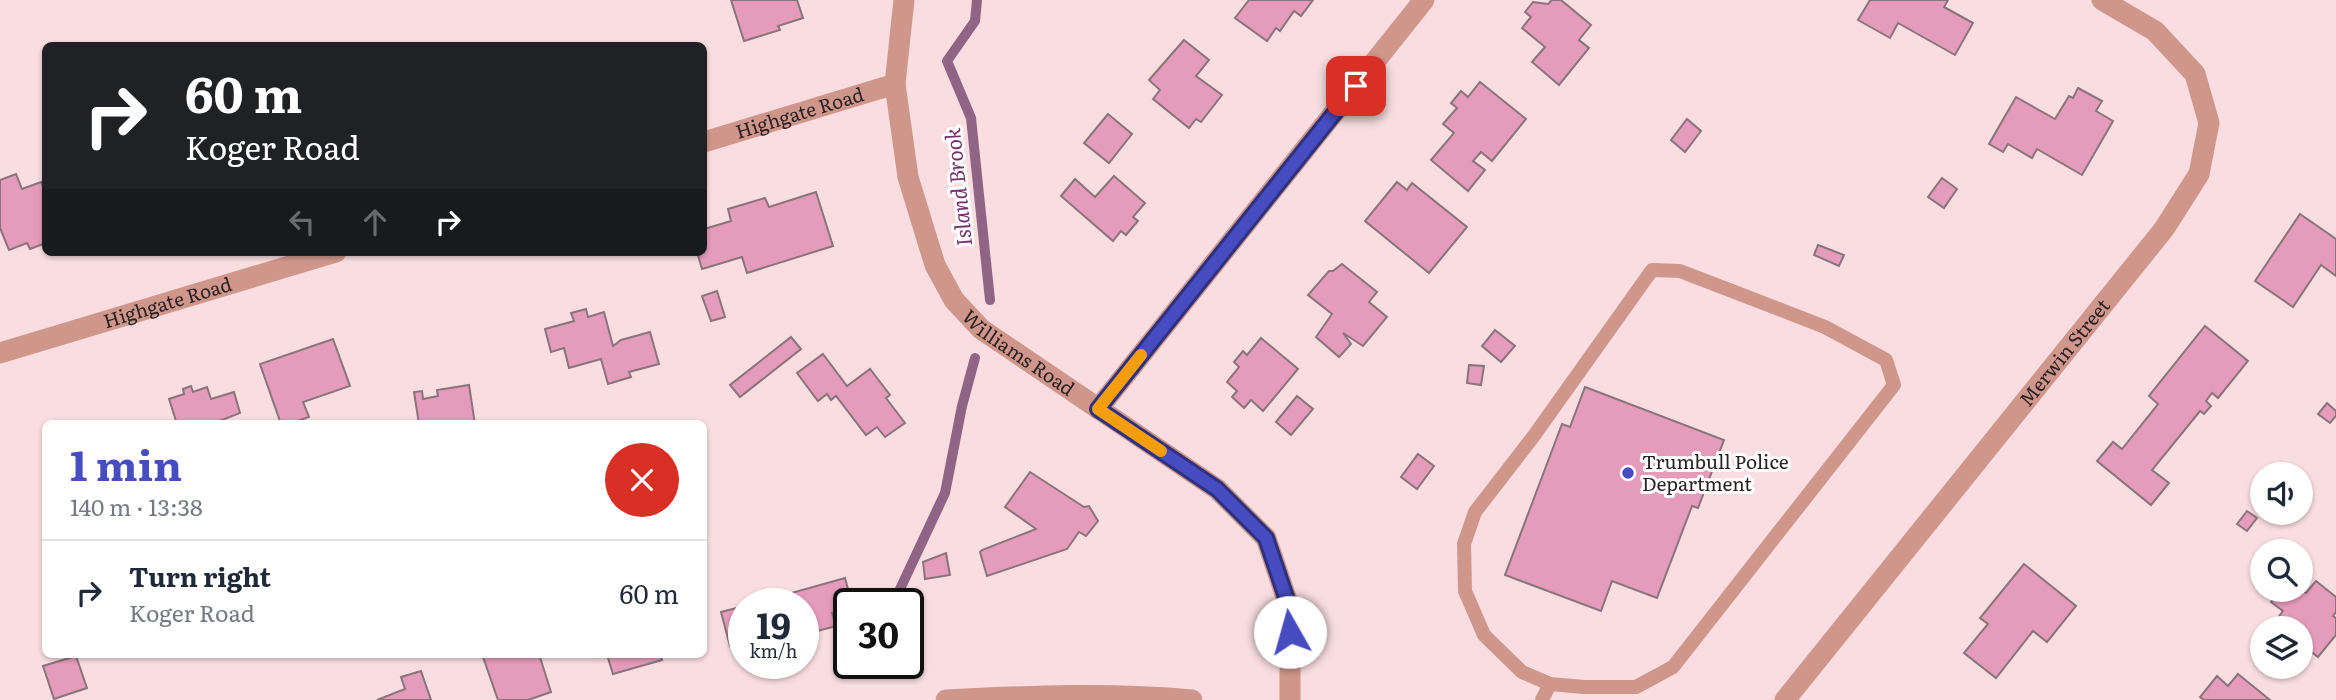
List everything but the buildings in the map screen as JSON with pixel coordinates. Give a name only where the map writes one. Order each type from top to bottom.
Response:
[{"type":"street","name":"Williams Road","points":[[904,0],[895,84],[908,177],[934,265],[954,300],[981,330],[1217,489],[1266,538],[1290,609],[1290,700]]},
{"type":"street","points":[[1098,409],[1424,0]]},
{"type":"street","name":"Merwin Street","points":[[1785,700],[2164,229],[2199,174],[2209,123],[2195,74],[2155,31],[2102,0]]},
{"type":"street","name":"Highgate Road","points":[[707,141],[895,84]]},
{"type":"street","name":"Highgate Road","points":[[0,353],[322,256]]},
{"type":"street","points":[[946,700],[1144,695],[1192,700]]},
{"type":"lane","points":[[1652,270],[1680,271],[1825,327],[1886,360],[1895,385],[1673,667],[1636,687],[1550,684],[1522,672],[1484,635],[1465,591],[1464,544],[1475,512],[1533,437],[1652,270]]},
{"type":"lane","points":[[1542,700],[1550,684]]},
{"type":"waterway","name":"Island Brook","points":[[977,0],[975,21],[947,61],[971,118],[990,300]]},
{"type":"waterway","name":"Island Brook","points":[[900,588],[945,493],[962,406],[975,358]]},
{"type":"slow traffic","points":[[1141,355],[1098,409],[1161,451]]},
{"type":"place","name":"Trumbull Police Department","points":[[1628,473]]},
{"type":"route","points":[[1290,632],[1290,609],[1266,538],[1217,489],[1098,409],[1356,86]]}]
